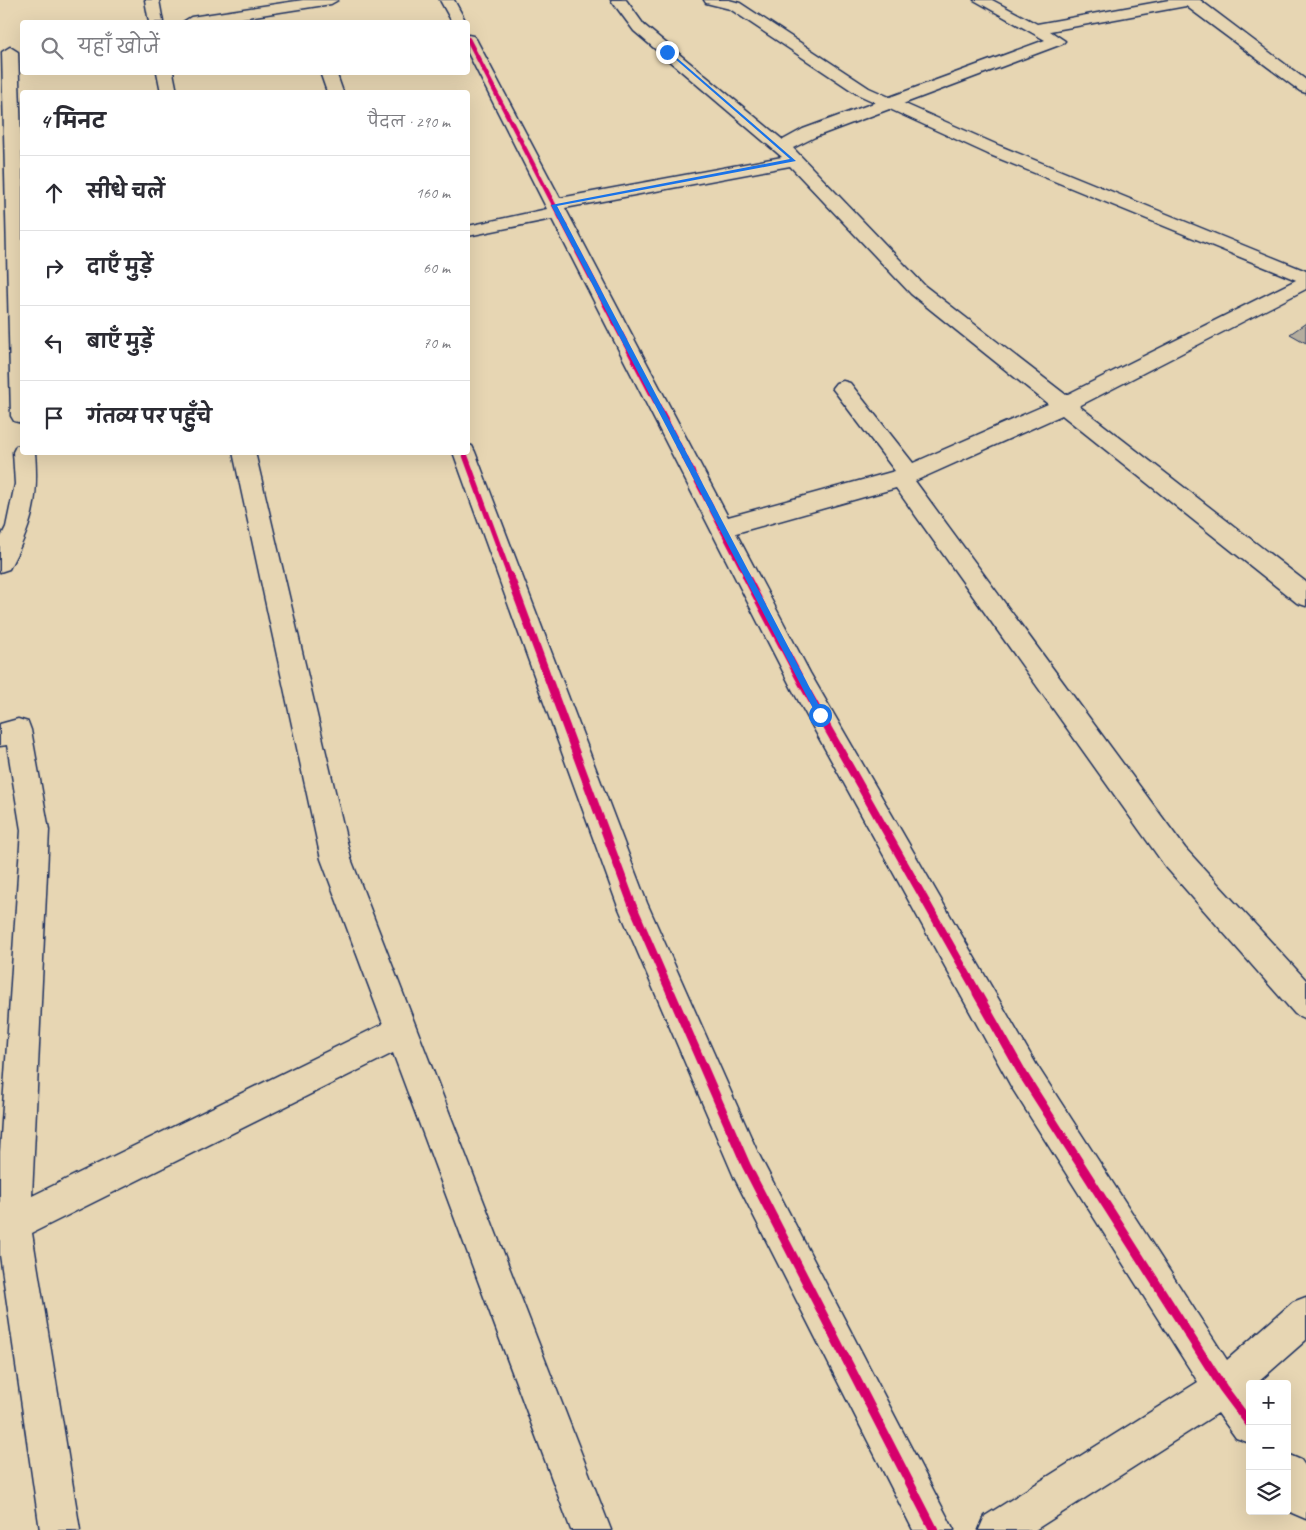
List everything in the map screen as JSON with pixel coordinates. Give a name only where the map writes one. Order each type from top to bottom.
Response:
[{"type":"street","points":[[152,0],[156,20]]},
{"type":"street","points":[[202,20],[304,2],[330,0]]},
{"type":"street","points":[[447,0],[458,20]]},
{"type":"street","points":[[618,0],[639,28],[788,154],[918,290],[1306,596]]},
{"type":"street","points":[[711,0],[735,6],[863,91],[994,150],[1306,280]]},
{"type":"street","points":[[470,230],[556,208],[788,154],[809,133],[1057,41],[981,0]]},
{"type":"street","points":[[1035,29],[1190,0],[1306,88]]},
{"type":"street","points":[[304,2],[311,20]]},
{"type":"street","points":[[470,43],[801,681],[1024,1076],[1223,1388],[1246,1419]]},
{"type":"street","points":[[11,51],[14,334],[20,396]]},
{"type":"street","points":[[166,75],[169,90]]},
{"type":"street","points":[[329,75],[334,90]]},
{"type":"street","points":[[722,528],[905,476],[1064,405],[1306,280]]},
{"type":"street","points":[[843,388],[1175,857],[1306,1003]]},
{"type":"street","points":[[0,563],[18,527],[26,484],[24,455]]},
{"type":"street","points":[[245,455],[336,859],[591,1530]]},
{"type":"street","points":[[465,455],[632,904],[746,1165],[934,1530]]},
{"type":"street","points":[[0,735],[18,730],[35,830],[7,1227],[60,1530]]},
{"type":"street","points":[[7,1227],[401,1032]]},
{"type":"street","points":[[999,1530],[1223,1388],[1306,1315]]},
{"type":"street","points":[[1291,1479],[1306,1499]]},
{"type":"building","points":[[1306,323],[1306,343],[1290,334]]},
{"type":"cycle path","points":[[470,43],[801,681],[1024,1076],[1223,1388],[1246,1419]]},
{"type":"cycle path","points":[[465,455],[632,904],[746,1165],[934,1530]]},
{"type":"route","points":[[667,52],[782,147],[794,160],[554,205],[820,715]]}]
